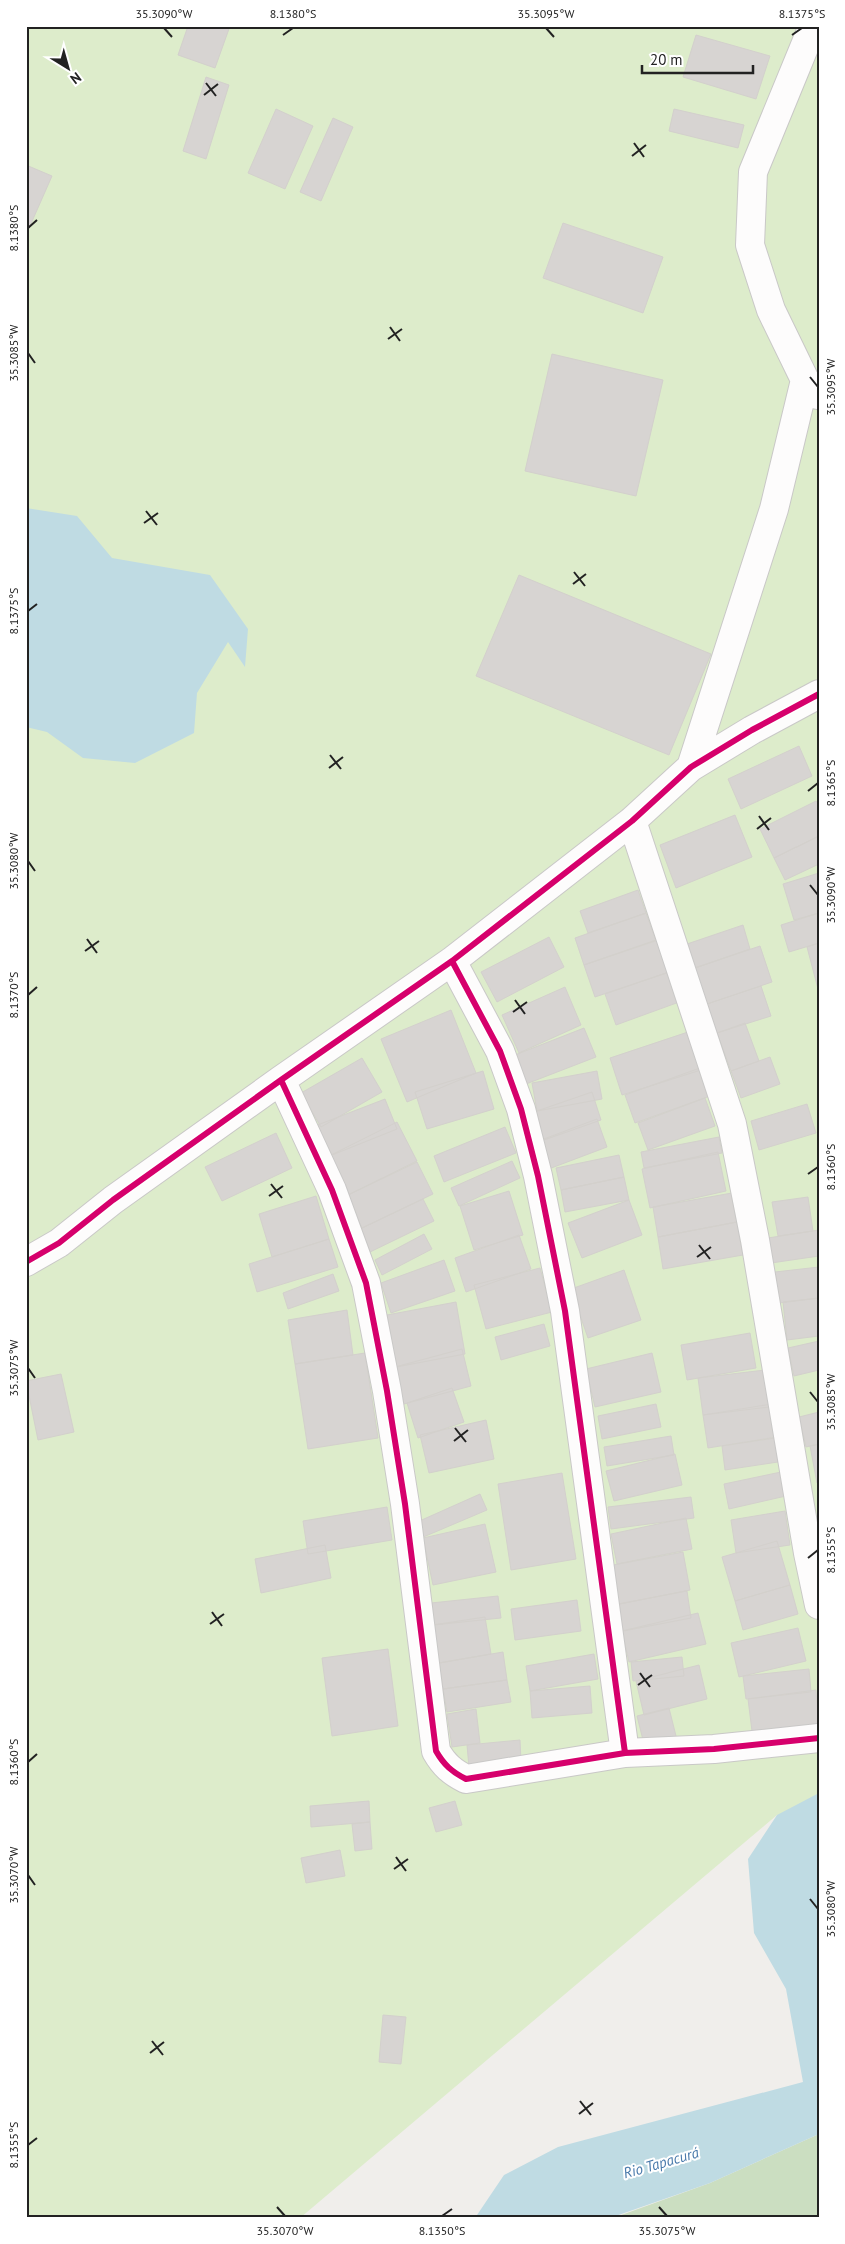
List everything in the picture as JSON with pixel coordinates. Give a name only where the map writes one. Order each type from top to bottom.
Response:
[{"type":"street","points":[[691,767],[812,388],[771,310],[750,245],[754,172],[814,26]]},
{"type":"street","points":[[26,1262],[59,1243],[113,1200],[452,961],[632,821],[691,767],[752,730],[819,694]]},
{"type":"street","points":[[632,821],[732,1124],[754,1240],[806,1544],[819,1605]]},
{"type":"street","points":[[452,961],[500,1051],[521,1109],[538,1176],[565,1311],[625,1753]]},
{"type":"street","points":[[281,1080],[332,1190],[366,1283],[387,1391],[405,1504],[436,1751],[444,1764],[455,1774],[466,1779],[625,1753],[714,1749],[819,1738]]},
{"type":"green space","points":[[26,26],[819,26],[819,1811],[777,1815],[300,2218],[26,2218]]},
{"type":"green space","points":[[819,2134],[819,2218],[613,2218],[710,2183]]},
{"type":"water","points":[[26,508],[77,516],[112,558],[210,575],[248,629],[245,667],[228,642],[197,693],[194,733],[135,763],[83,758],[47,732],[26,727]]},
{"type":"water","name":"Rio Tapacurá","points":[[819,1793],[819,2134],[710,2183],[610,2218],[475,2218],[504,2175],[558,2147],[803,2082],[786,1989],[754,1933],[748,1859],[777,1815]]},
{"type":"building","points":[[188,26],[230,26],[215,68],[178,55]]},
{"type":"building","points":[[696,35],[770,56],[756,99],[683,77]]},
{"type":"building","points":[[206,77],[229,85],[206,159],[183,151]]},
{"type":"building","points":[[276,109],[313,126],[285,189],[248,173]]},
{"type":"building","points":[[674,109],[744,125],[738,148],[669,131]]},
{"type":"building","points":[[333,118],[353,127],[321,201],[300,192]]},
{"type":"building","points":[[26,165],[52,176],[26,235]]},
{"type":"building","points":[[563,223],[663,257],[643,313],[543,278]]},
{"type":"building","points":[[552,354],[663,380],[636,496],[525,471]]},
{"type":"building","points":[[519,575],[711,654],[669,755],[476,676]]},
{"type":"building","points":[[799,746],[812,776],[741,809],[728,779]]},
{"type":"building","points":[[816,801],[819,805],[819,836],[774,858],[760,829]]},
{"type":"building","points":[[735,815],[752,857],[676,888],[660,845]]},
{"type":"building","points":[[819,836],[819,864],[785,880],[774,858]]},
{"type":"building","points":[[819,873],[819,913],[794,920],[783,884]]},
{"type":"building","points":[[638,890],[646,913],[588,933],[580,911]]},
{"type":"building","points":[[646,913],[656,940],[584,965],[575,938]]},
{"type":"building","points":[[819,913],[819,943],[789,952],[781,925]]},
{"type":"building","points":[[743,925],[750,949],[695,968],[687,944]]},
{"type":"building","points":[[549,937],[564,967],[497,1002],[481,972]]},
{"type":"building","points":[[661,939],[672,971],[595,997],[584,965]]},
{"type":"building","points":[[819,943],[819,989],[818,989],[807,947]]},
{"type":"building","points":[[760,946],[772,982],[707,1004],[695,968]]},
{"type":"building","points":[[672,971],[682,1001],[616,1025],[605,994]]},
{"type":"building","points":[[761,986],[771,1016],[717,1033],[707,1004]]},
{"type":"building","points":[[565,987],[581,1025],[519,1053],[502,1015]]},
{"type":"building","points":[[451,1010],[476,1073],[407,1102],[381,1039]]},
{"type":"building","points":[[745,1023],[759,1061],[731,1071],[717,1033]]},
{"type":"building","points":[[584,1028],[596,1057],[526,1084],[515,1055]]},
{"type":"building","points":[[691,1031],[704,1069],[622,1095],[610,1058]]},
{"type":"building","points":[[770,1057],[780,1084],[741,1098],[731,1071]]},
{"type":"building","points":[[362,1058],[382,1092],[321,1127],[301,1093]]},
{"type":"building","points":[[700,1068],[710,1096],[635,1123],[625,1095]]},
{"type":"building","points":[[483,1071],[494,1109],[427,1129],[415,1092]]},
{"type":"building","points":[[597,1071],[602,1099],[537,1111],[532,1083]]},
{"type":"building","points":[[592,1092],[601,1120],[544,1140],[534,1112]]},
{"type":"building","points":[[705,1098],[715,1126],[648,1150],[638,1123]]},
{"type":"building","points":[[385,1099],[397,1129],[327,1157],[315,1126]]},
{"type":"building","points":[[807,1104],[816,1133],[759,1150],[751,1121]]},
{"type":"building","points":[[597,1119],[607,1147],[546,1170],[536,1142]]},
{"type":"building","points":[[397,1122],[417,1161],[348,1195],[329,1156]]},
{"type":"building","points":[[505,1127],[516,1153],[444,1182],[434,1156]]},
{"type":"building","points":[[276,1133],[292,1168],[222,1201],[205,1167]]},
{"type":"building","points":[[719,1137],[722,1153],[644,1168],[641,1152]]},
{"type":"building","points":[[718,1152],[726,1191],[650,1208],[642,1169]]},
{"type":"building","points":[[619,1155],[624,1177],[561,1190],[556,1168]]},
{"type":"building","points":[[512,1161],[520,1178],[459,1206],[451,1188]]},
{"type":"building","points":[[417,1162],[433,1194],[362,1228],[346,1196]]},
{"type":"building","points":[[624,1177],[629,1200],[565,1212],[561,1190]]},
{"type":"building","points":[[509,1191],[523,1235],[474,1250],[460,1206]]},
{"type":"building","points":[[732,1193],[737,1222],[658,1237],[653,1207]]},
{"type":"building","points":[[316,1196],[329,1239],[272,1257],[259,1214]]},
{"type":"building","points":[[808,1197],[813,1231],[778,1236],[772,1202]]},
{"type":"building","points":[[423,1199],[434,1221],[370,1252],[360,1229]]},
{"type":"building","points":[[629,1200],[642,1235],[582,1258],[568,1223]]},
{"type":"building","points":[[737,1222],[743,1255],[663,1269],[658,1237]]},
{"type":"building","points":[[819,1230],[819,1256],[771,1263],[768,1238]]},
{"type":"building","points":[[424,1234],[432,1249],[382,1275],[375,1260]]},
{"type":"building","points":[[519,1235],[531,1269],[466,1292],[455,1258]]},
{"type":"building","points":[[329,1239],[338,1267],[257,1292],[249,1264]]},
{"type":"building","points":[[444,1260],[455,1291],[391,1313],[381,1283]]},
{"type":"building","points":[[819,1267],[819,1298],[779,1303],[775,1272]]},
{"type":"building","points":[[540,1268],[552,1312],[486,1329],[474,1285]]},
{"type":"building","points":[[624,1270],[641,1320],[588,1338],[571,1289]]},
{"type":"building","points":[[333,1274],[339,1291],[288,1309],[283,1293]]},
{"type":"building","points":[[819,1298],[819,1336],[787,1340],[783,1302]]},
{"type":"building","points":[[456,1302],[465,1354],[396,1367],[387,1315]]},
{"type":"building","points":[[347,1310],[353,1355],[295,1364],[288,1320]]},
{"type":"building","points":[[544,1324],[550,1346],[501,1360],[495,1337]]},
{"type":"building","points":[[750,1333],[756,1368],[687,1380],[681,1345]]},
{"type":"building","points":[[819,1341],[819,1370],[794,1376],[788,1348]]},
{"type":"building","points":[[462,1349],[471,1386],[404,1404],[395,1367]]},
{"type":"building","points":[[365,1353],[378,1438],[308,1449],[295,1364]]},
{"type":"building","points":[[652,1353],[661,1392],[595,1407],[586,1369]]},
{"type":"building","points":[[765,1370],[769,1407],[703,1415],[698,1378]]},
{"type":"building","points":[[61,1374],[74,1432],[38,1440],[26,1381]]},
{"type":"building","points":[[452,1388],[464,1422],[418,1438],[407,1403]]},
{"type":"building","points":[[778,1403],[783,1436],[708,1448],[703,1415]]},
{"type":"building","points":[[656,1404],[661,1427],[602,1439],[598,1416]]},
{"type":"building","points":[[819,1412],[819,1444],[806,1447],[799,1417]]},
{"type":"building","points":[[486,1420],[494,1459],[429,1473],[420,1435]]},
{"type":"building","points":[[671,1436],[674,1455],[607,1466],[604,1447]]},
{"type":"building","points":[[775,1438],[778,1462],[725,1470],[722,1446]]},
{"type":"building","points":[[819,1444],[819,1482],[817,1483],[810,1446]]},
{"type":"building","points":[[675,1454],[682,1485],[614,1501],[606,1471]]},
{"type":"building","points":[[781,1472],[786,1496],[729,1509],[724,1484]]},
{"type":"building","points":[[562,1473],[576,1559],[511,1570],[498,1484]]},
{"type":"building","points":[[480,1494],[487,1510],[421,1538],[415,1523]]},
{"type":"building","points":[[691,1497],[694,1518],[611,1529],[608,1507]]},
{"type":"building","points":[[387,1507],[392,1540],[308,1554],[303,1521]]},
{"type":"building","points":[[785,1511],[790,1545],[736,1553],[731,1520]]},
{"type":"building","points":[[686,1518],[692,1549],[617,1564],[611,1534]]},
{"type":"building","points":[[485,1524],[496,1572],[433,1585],[423,1538]]},
{"type":"building","points":[[777,1541],[790,1585],[735,1601],[722,1557]]},
{"type":"building","points":[[325,1545],[331,1578],[261,1593],[255,1559]]},
{"type":"building","points":[[683,1552],[690,1590],[615,1605],[608,1566]]},
{"type":"building","points":[[790,1585],[798,1614],[743,1630],[735,1601]]},
{"type":"building","points":[[687,1591],[691,1618],[623,1631],[618,1604]]},
{"type":"building","points":[[498,1596],[501,1618],[433,1625],[431,1603]]},
{"type":"building","points":[[577,1600],[581,1631],[515,1640],[511,1609]]},
{"type":"building","points":[[698,1613],[706,1644],[629,1662],[622,1631]]},
{"type":"building","points":[[485,1617],[491,1654],[439,1663],[433,1625]]},
{"type":"building","points":[[798,1628],[806,1661],[739,1677],[731,1643]]},
{"type":"building","points":[[388,1649],[398,1726],[332,1736],[322,1658]]},
{"type":"building","points":[[503,1652],[507,1680],[443,1689],[439,1663]]},
{"type":"building","points":[[594,1654],[598,1679],[530,1691],[526,1666]]},
{"type":"building","points":[[682,1657],[684,1676],[633,1681],[631,1662]]},
{"type":"building","points":[[699,1665],[707,1699],[644,1715],[636,1681]]},
{"type":"building","points":[[809,1669],[811,1692],[746,1699],[743,1676]]},
{"type":"building","points":[[507,1680],[511,1702],[447,1712],[443,1689]]},
{"type":"building","points":[[590,1686],[592,1713],[532,1718],[530,1691]]},
{"type":"building","points":[[816,1690],[819,1730],[753,1739],[748,1699]]},
{"type":"building","points":[[669,1708],[677,1740],[645,1748],[637,1716]]},
{"type":"building","points":[[476,1709],[480,1743],[452,1747],[447,1714]]},
{"type":"building","points":[[520,1740],[521,1762],[469,1767],[467,1745]]},
{"type":"building","points":[[369,1801],[370,1822],[311,1827],[310,1806]]},
{"type":"building","points":[[455,1801],[462,1825],[436,1832],[429,1808]]},
{"type":"building","points":[[370,1822],[372,1849],[355,1851],[352,1824]]},
{"type":"building","points":[[340,1850],[345,1876],[306,1883],[301,1858]]},
{"type":"building","points":[[383,2015],[406,2017],[401,2064],[379,2062]]},
{"type":"cycle path","points":[[26,1262],[59,1243],[113,1200],[452,961],[632,821],[691,767],[752,730],[819,694]]},
{"type":"cycle path","points":[[452,961],[500,1051],[521,1109],[538,1176],[565,1311],[625,1753]]},
{"type":"cycle path","points":[[281,1080],[332,1190],[366,1283],[387,1391],[405,1504],[436,1751],[445,1764],[452,1771],[466,1779],[625,1753],[714,1749],[819,1738]]}]
